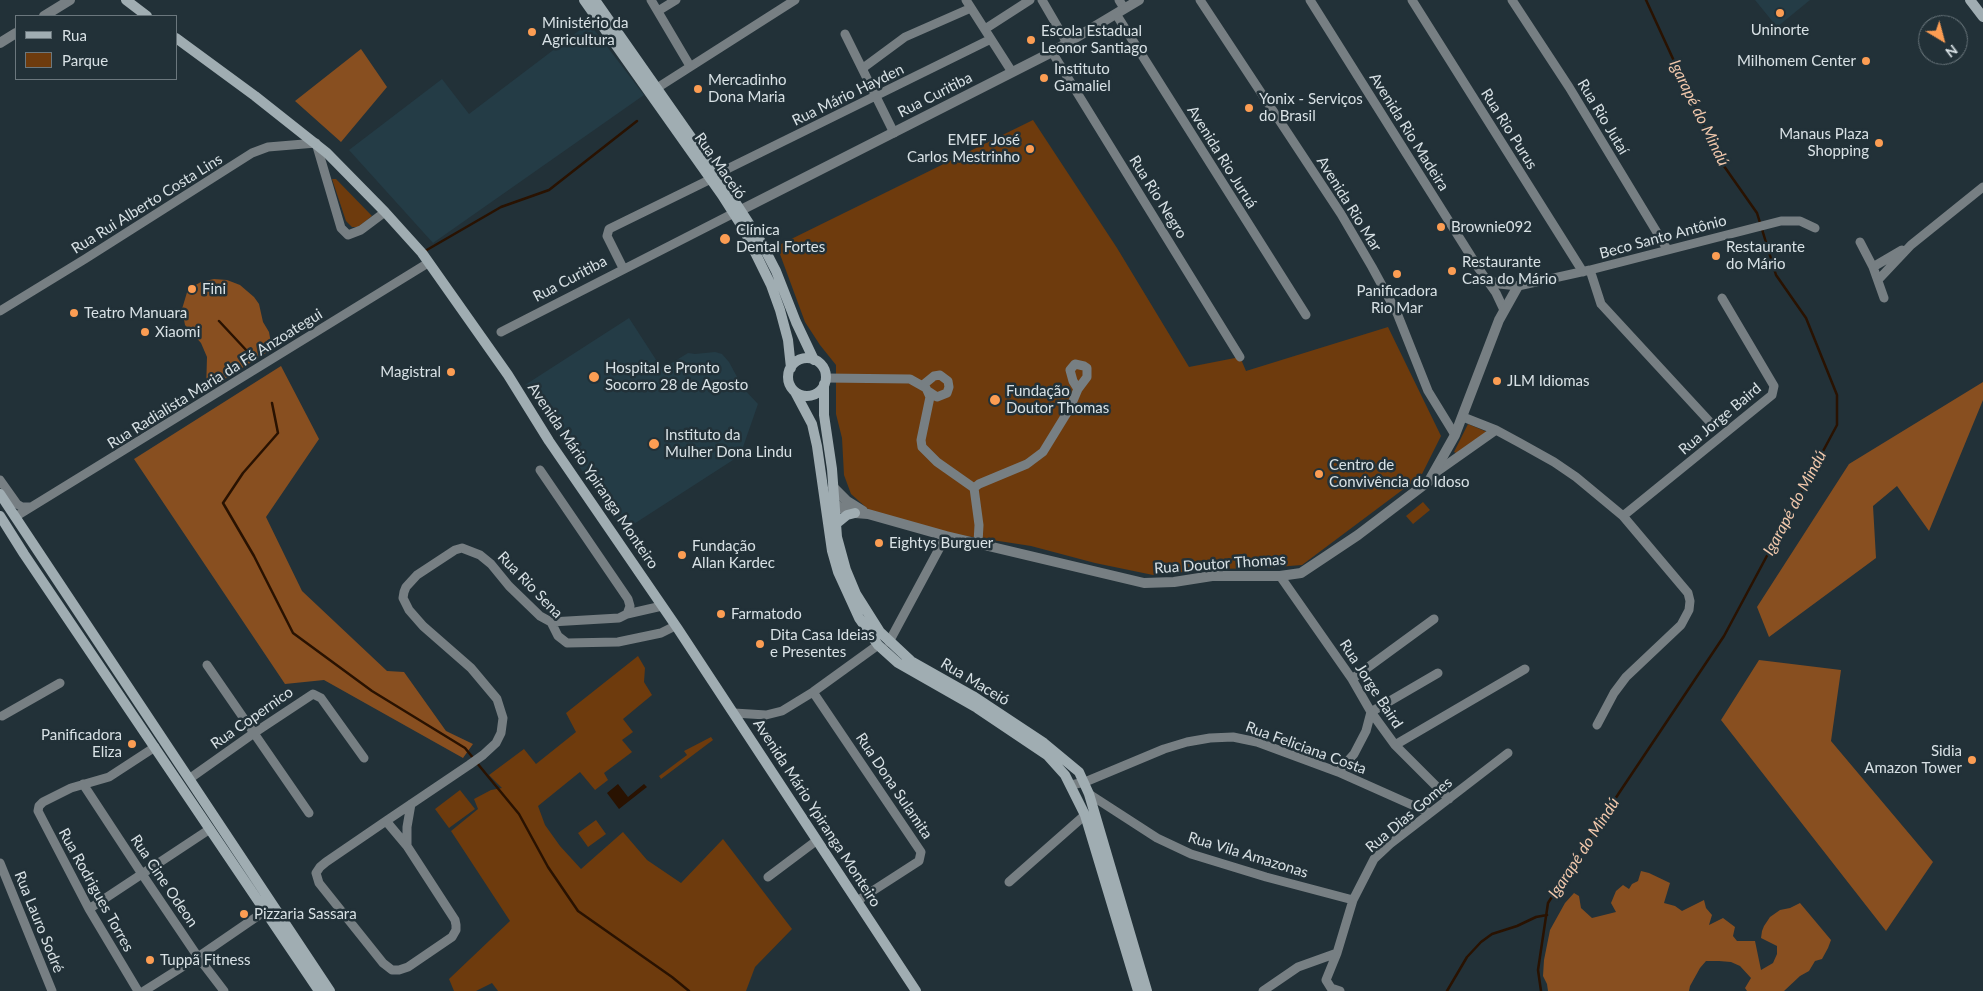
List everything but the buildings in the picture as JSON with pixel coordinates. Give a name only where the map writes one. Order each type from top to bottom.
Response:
[{"type":"main road","points":[[126,0],[146,15]]},
{"type":"main road","name":"Rua Maceió","points":[[584,0],[714,177]]},
{"type":"main road","name":"Rua Maceió","points":[[595,0],[657,88],[737,212],[764,258],[814,360]]},
{"type":"main road","points":[[1970,0],[1983,17]]},
{"type":"main road","name":"Avenida Mário Ypiranga Monteiro","points":[[178,40],[316,143],[385,212],[428,263],[508,375],[554,447],[734,713],[816,841],[916,991]]},
{"type":"main road","name":"Rua Maceió","points":[[772,274],[788,340],[791,368]]},
{"type":"main road","points":[[801,360],[814,360],[823,367],[825,381],[817,393],[812,396],[800,395],[795,392],[789,383],[788,378],[791,368],[801,360]]},
{"type":"main road","name":"Rua Maceió","points":[[825,381],[824,415],[836,524],[840,551],[856,594],[867,614],[889,642],[910,661],[972,696],[1044,743],[1072,764],[1085,782],[1089,794],[1147,991]]},
{"type":"main road","name":"Rua Maceió","points":[[795,392],[812,424],[817,446],[832,551],[838,572],[859,618],[878,645],[898,663],[977,708],[1056,763],[1071,785],[1085,815],[1138,991]]},
{"type":"main road","points":[[0,494],[330,991]]},
{"type":"main road","points":[[836,524],[847,515],[855,513]]},
{"type":"main road","points":[[0,516],[318,991]]},
{"type":"street","points":[[46,15],[70,0]]},
{"type":"street","points":[[651,0],[690,66]]},
{"type":"street","points":[[658,11],[676,0]]},
{"type":"street","points":[[657,88],[795,0]]},
{"type":"street","points":[[985,29],[1030,0]]},
{"type":"street","points":[[1042,0],[1067,43]]},
{"type":"street","name":"Rua Curitiba","points":[[502,332],[623,268],[1052,52],[1120,7],[1139,0]]},
{"type":"street","name":"Avenida Rio Mar","points":[[1200,0],[1340,214],[1372,267],[1397,313],[1428,391],[1455,434]]},
{"type":"street","name":"Avenida Rio Madeira","points":[[1310,0],[1504,310]]},
{"type":"street","name":"Rua Rio Purus","points":[[1412,0],[1586,271],[1601,304],[1709,420]]},
{"type":"street","name":"Rua Rio Jutaí","points":[[1512,0],[1569,87],[1667,249]]},
{"type":"street","points":[[863,68],[905,37],[968,4],[1012,72]]},
{"type":"street","name":"Avenida Rio Juruá","points":[[1120,7],[1306,315]]},
{"type":"street","points":[[0,43],[15,34]]},
{"type":"street","points":[[845,34],[894,133]]},
{"type":"street","name":"Rua Mário Hayden","points":[[623,268],[607,234],[609,229],[991,40]]},
{"type":"street","name":"Rua Rio Negro","points":[[1052,52],[1240,357]]},
{"type":"street","points":[[316,143],[344,233],[348,236],[353,235],[385,212]]},
{"type":"street","name":"Rua Rui Alberto Costa Lins","points":[[0,311],[85,260],[252,153],[275,146],[316,143]]},
{"type":"street","points":[[1878,280],[1911,245],[1983,187]]},
{"type":"street","name":"Beco Santo Antônio","points":[[1518,286],[1586,271],[1781,221],[1800,221],[1815,228]]},
{"type":"street","points":[[1860,242],[1873,267],[1884,298]]},
{"type":"street","points":[[1873,267],[1911,245]]},
{"type":"street","name":"Rua Radialista Maria da Fé Anzoategui","points":[[15,517],[428,263]]},
{"type":"street","points":[[1486,279],[1499,284],[1518,286]]},
{"type":"street","name":"Rua Doutor Thomas","points":[[823,493],[840,508],[855,513],[868,514],[946,536],[1144,583],[1174,582],[1212,576],[1292,575],[1308,569],[1407,499],[1429,481],[1435,473],[1463,417],[1504,310],[1518,286]]},
{"type":"street","name":"Rua Jorge Baird","points":[[1623,516],[1772,395],[1774,386],[1722,298]]},
{"type":"street","points":[[825,381],[910,379],[926,388],[930,397],[922,447],[937,462],[974,488],[979,524],[978,543]]},
{"type":"street","points":[[974,488],[979,484],[1027,464],[1043,452],[1070,408],[1078,390]]},
{"type":"street","points":[[1463,417],[1496,430],[1554,462],[1576,477],[1623,516],[1688,593],[1690,602],[1686,618],[1675,632],[1626,677],[1614,693],[1597,725]]},
{"type":"street","name":"Rua Doutor Thomas","points":[[1435,473],[1496,430]]},
{"type":"street","points":[[540,470],[628,599],[630,609],[628,614]]},
{"type":"street","points":[[0,480],[17,504],[22,507],[34,507]]},
{"type":"street","name":"Rua Doutor Thomas","points":[[833,487],[847,502],[868,514]]},
{"type":"street","points":[[889,642],[946,536]]},
{"type":"street","name":"Rua Rio Sena","points":[[410,804],[483,755],[496,742],[503,718],[497,699],[471,668],[415,618],[403,598],[406,587],[417,575],[450,553],[462,548],[469,550],[480,555],[491,564],[540,616],[550,622],[560,638],[567,643],[618,642],[661,633],[676,626]]},
{"type":"street","name":"Rua Jorge Baird","points":[[1280,576],[1352,679],[1371,712],[1395,746],[1449,799]]},
{"type":"street","points":[[550,622],[573,619],[608,620],[662,606]]},
{"type":"street","points":[[1352,679],[1434,619]]},
{"type":"street","points":[[734,713],[766,714],[782,711],[878,645]]},
{"type":"street","points":[[207,665],[309,813]]},
{"type":"street","points":[[1395,746],[1525,670]]},
{"type":"street","points":[[1338,772],[1354,754],[1366,732],[1371,712],[1438,673]]},
{"type":"street","points":[[2,716],[60,683]]},
{"type":"street","name":"Rua Dona Sulamita","points":[[812,692],[922,855],[919,861],[857,901]]},
{"type":"street","name":"Rua Copernico","points":[[189,779],[307,696],[316,694],[321,698],[364,758]]},
{"type":"street","name":"Rua Feliciana Costa","points":[[1071,785],[1085,782],[1187,742],[1210,738],[1234,737],[1257,742],[1338,772],[1430,813]]},
{"type":"street","points":[[83,784],[109,776],[155,747]]},
{"type":"street","name":"Rua Dias Gomes","points":[[1340,991],[1331,988],[1326,980],[1337,953],[1353,900],[1374,859],[1508,753]]},
{"type":"street","name":"Rua Rodrigues Torres","points":[[83,784],[70,788],[43,802],[39,806],[40,817],[89,909],[138,991]]},
{"type":"street","name":"Rua Cine Odeon","points":[[83,784],[198,957],[224,991]]},
{"type":"street","name":"Rua Vila Amazonas","points":[[1089,794],[1157,838],[1191,854],[1266,877],[1353,900]]},
{"type":"street","points":[[386,821],[407,846],[455,920],[456,930],[452,937],[408,967],[399,970],[392,970],[382,963],[319,883],[316,873],[326,862],[410,804]]},
{"type":"street","points":[[407,846],[410,804]]},
{"type":"street","points":[[1009,882],[1085,815]]},
{"type":"street","points":[[89,909],[210,828]]},
{"type":"street","points":[[768,877],[816,841]]},
{"type":"street","name":"Rua Lauro Sodré","points":[[0,863],[52,991]]},
{"type":"street","points":[[144,991],[265,911]]},
{"type":"street","points":[[1263,991],[1298,967],[1337,953]]},
{"type":"shaded area","name":"Uninorte","points":[[1755,0],[1810,0],[1777,27]]},
{"type":"shaded area","points":[[589,23],[644,95],[433,243],[349,150],[442,79],[469,114]]},
{"type":"shaded area","points":[[361,49],[387,87],[341,142],[295,101]]},
{"type":"shaded area","points":[[214,279],[227,280],[240,285],[254,297],[259,304],[263,322],[269,332],[272,349],[206,391],[207,357],[201,343],[185,325],[182,309],[188,289],[201,282]]},
{"type":"shaded area","name":"Instituto da Mulher Dona Lindu","points":[[629,318],[662,369],[688,353],[715,352],[722,354],[729,362],[743,388],[758,404],[742,450],[733,460],[623,531],[560,438],[562,436],[525,385]]},
{"type":"shaded area","points":[[281,366],[319,439],[266,517],[302,591],[387,671],[404,672],[446,731],[473,744],[463,758],[324,680],[285,684],[134,459]]},
{"type":"shaded area","points":[[1983,382],[1983,400],[1929,531],[1897,486],[1873,506],[1876,558],[1769,637],[1757,607],[1849,464]]},
{"type":"shaded area","points":[[1759,660],[1841,670],[1831,741],[1933,862],[1886,931],[1721,720]]},
{"type":"shaded area","points":[[618,784],[628,797],[644,784],[647,787],[619,809],[607,793]]},
{"type":"shaded area","points":[[1641,871],[1670,883],[1664,903],[1675,906],[1682,911],[1704,900],[1706,908],[1712,915],[1709,925],[1723,918],[1735,927],[1733,936],[1737,941],[1755,941],[1761,970],[1773,963],[1777,954],[1777,946],[1761,938],[1764,926],[1770,917],[1780,910],[1800,903],[1831,940],[1828,948],[1822,959],[1815,961],[1809,971],[1800,976],[1784,991],[1747,991],[1745,988],[1751,978],[1740,966],[1731,962],[1706,961],[1700,968],[1689,991],[1548,991],[1543,976],[1544,960],[1550,930],[1565,903],[1574,893],[1579,896],[1581,908],[1592,918],[1616,912],[1611,903],[1616,891],[1623,885],[1629,889],[1632,884],[1638,881]]},
{"type":"green space","points":[[1033,120],[1117,248],[1189,367],[1240,357],[1246,371],[1388,327],[1441,436],[1421,476],[1302,565],[1214,569],[1153,575],[1095,563],[1031,546],[934,531],[869,510],[851,494],[844,475],[842,438],[836,414],[836,365],[805,322],[777,246]]},
{"type":"green space","points":[[332,179],[336,179],[372,216],[358,227],[352,227],[346,221]]},
{"type":"green space","points":[[1468,424],[1487,432],[1458,454],[1454,452]]},
{"type":"green space","points":[[1423,502],[1430,510],[1413,524],[1406,516]]},
{"type":"green space","points":[[638,656],[645,668],[644,682],[652,695],[623,719],[633,732],[622,740],[632,752],[604,773],[608,780],[595,790],[580,772],[538,806],[545,825],[560,846],[581,869],[623,832],[647,860],[681,883],[723,839],[792,929],[755,967],[746,991],[498,991],[492,983],[476,991],[454,991],[449,979],[510,921],[451,831],[478,809],[474,799],[491,790],[502,788],[489,775],[524,749],[536,764],[576,732],[566,713]]},
{"type":"green space","points":[[711,737],[713,740],[661,779],[659,776],[687,755],[684,751]]},
{"type":"green space","points":[[460,790],[475,809],[449,828],[435,809]]},
{"type":"green space","points":[[596,820],[606,834],[588,847],[578,833]]},
{"type":"waterway","name":"Igarapé do Mindú","points":[[1541,991],[1538,970],[1548,903],[1724,636],[1837,425],[1837,395],[1806,318],[1776,275],[1757,213],[1719,159],[1646,0]]},
{"type":"waterway","points":[[425,251],[501,207],[549,190],[637,121]]},
{"type":"waterway","points":[[219,321],[247,351]]},
{"type":"waterway","points":[[272,403],[278,433],[243,473],[223,503],[254,556],[293,633],[372,691],[465,748],[474,759]]},
{"type":"waterway","points":[[477,763],[519,814],[548,867],[578,911],[689,991]]},
{"type":"waterway","points":[[1447,991],[1467,957],[1481,942],[1492,934],[1517,926],[1536,917],[1547,915]]},
{"type":"place","name":"Uninorte","points":[[1780,13]]},
{"type":"place","name":"Ministério da Agricultura","points":[[532,32]]},
{"type":"place","name":"Escola Estadual Leonor Santiago","points":[[1031,40]]},
{"type":"place","name":"Milhomem Center","points":[[1866,61]]},
{"type":"place","name":"Instituto Gamaliel","points":[[1044,78]]},
{"type":"place","name":"Mercadinho Dona Maria","points":[[698,89]]},
{"type":"place","name":"Yonix - Serviços do Brasil","points":[[1249,108]]},
{"type":"place","name":"Manaus Plaza Shopping","points":[[1879,143]]},
{"type":"place","name":"EMEF José Carlos Mestrinho","points":[[1030,149]]},
{"type":"place","name":"Brownie092","points":[[1441,227]]},
{"type":"place","name":"Clínica Dental Fortes","points":[[725,239]]},
{"type":"place","name":"Restaurante do Mário","points":[[1716,256]]},
{"type":"place","name":"Restaurante Casa do Mário","points":[[1452,271]]},
{"type":"place","name":"Panificadora Rio Mar","points":[[1397,274]]},
{"type":"place","name":"Fini","points":[[192,289]]},
{"type":"place","name":"Teatro Manuara","points":[[74,313]]},
{"type":"place","name":"Xiaomi","points":[[145,332]]},
{"type":"place","name":"Magistral","points":[[451,372]]},
{"type":"place","name":"Hospital e Pronto Socorro 28 de Agosto","points":[[594,377]]},
{"type":"place","name":"JLM Idiomas","points":[[1497,381]]},
{"type":"place","name":"Fundação Doutor Thomas","points":[[995,400]]},
{"type":"place","name":"Instituto da Mulher Dona Lindu","points":[[654,444]]},
{"type":"place","name":"Centro de Convivência do Idoso","points":[[1319,474]]},
{"type":"place","name":"Eightys Burguer","points":[[879,543]]},
{"type":"place","name":"Fundação Allan Kardec","points":[[682,555]]},
{"type":"place","name":"Farmatodo","points":[[721,614]]},
{"type":"place","name":"Dita Casa Ideias e Presentes","points":[[760,644]]},
{"type":"place","name":"Panificadora Eliza","points":[[132,744]]},
{"type":"place","name":"Sidia Amazon Tower","points":[[1972,760]]},
{"type":"place","name":"Pizzaria Sassara","points":[[244,914]]},
{"type":"place","name":"Tuppã Fitness","points":[[150,960]]}]
